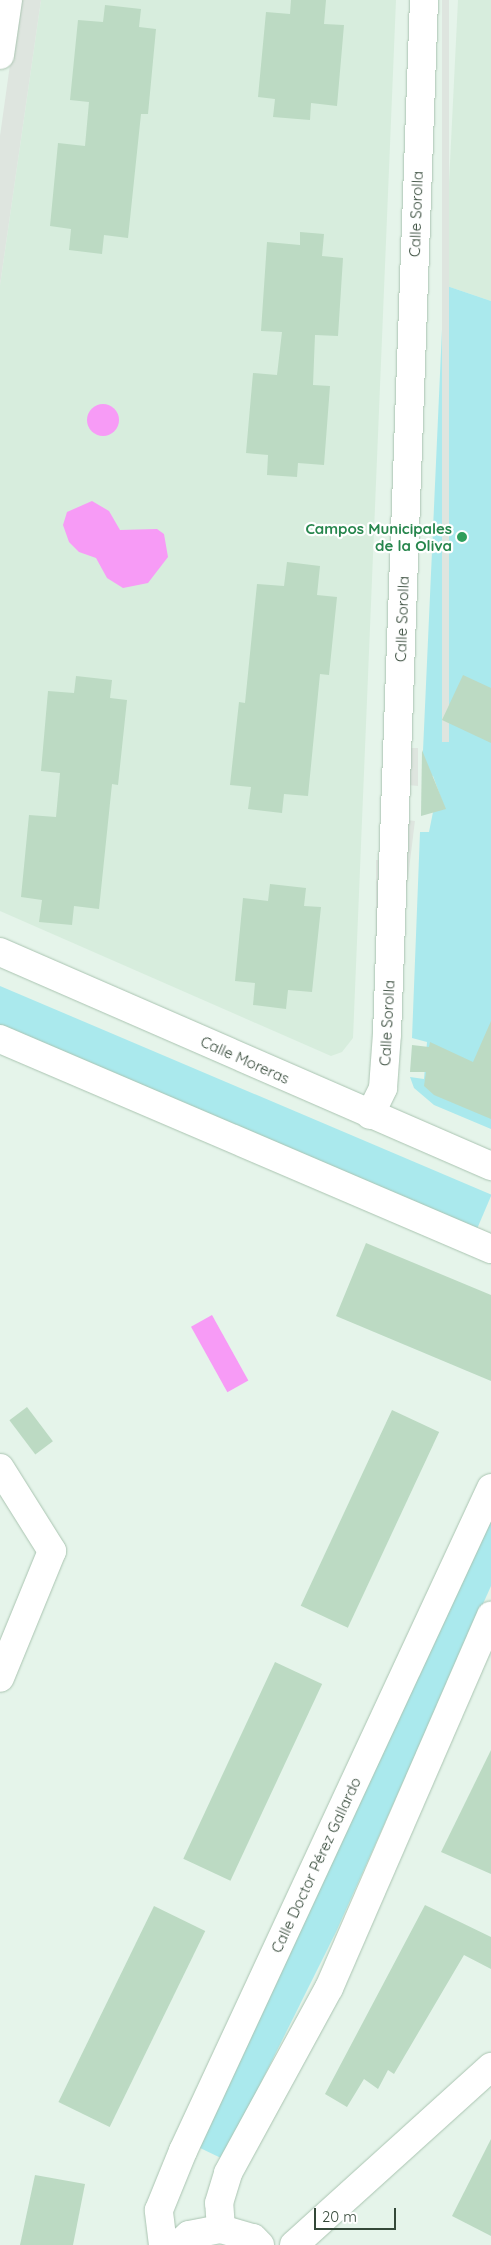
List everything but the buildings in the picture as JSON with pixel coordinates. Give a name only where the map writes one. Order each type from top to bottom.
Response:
[{"type":"street","points":[[0,55],[8,0]]},
{"type":"street","name":"Calle Sorolla","points":[[370,1114],[383,1088],[387,1034],[424,0]]},
{"type":"street","name":"Calle Moreras","points":[[0,952],[491,1166]]},
{"type":"street","points":[[0,1040],[491,1250]]},
{"type":"street","points":[[0,1468],[52,1551],[0,1678]]},
{"type":"street","name":"Calle Doctor Pérez Gallardo","points":[[163,2245],[159,2210],[183,2151],[491,1488]]},
{"type":"street","points":[[222,2229],[219,2203],[228,2173],[329,1988],[491,1616]]},
{"type":"street","points":[[294,2245],[491,2066]]},
{"type":"street","points":[[178,2245],[189,2235],[222,2229],[253,2238],[260,2245]]},
{"type":"shaded area","points":[[19,0],[41,0],[0,285],[0,136]]},
{"type":"shaded area","points":[[41,0],[396,0],[353,1038],[342,1052],[331,1056],[0,911],[0,285]]},
{"type":"shaded area","points":[[442,0],[449,0],[449,742],[442,742]]},
{"type":"shaded area","points":[[458,0],[491,0],[491,301],[444,285]]},
{"type":"shaded area","name":"Campos Municipales de la Oliva","points":[[444,285],[491,301],[491,1129],[434,1105],[414,1088],[410,1077],[424,1079],[427,1042],[412,1038],[420,832],[429,832],[434,807],[445,809],[433,776],[422,773]]},
{"type":"shaded area","points":[[103,404],[115,408],[119,420],[115,432],[103,436],[91,432],[87,420],[91,408]]},
{"type":"shaded area","points":[[92,501],[109,511],[120,530],[157,529],[164,534],[168,557],[148,583],[123,588],[107,578],[96,558],[79,552],[69,542],[63,525],[67,512]]},
{"type":"shaded area","points":[[410,748],[418,748],[418,786],[408,785]]},
{"type":"shaded area","points":[[407,820],[415,821],[390,1020],[383,1020]]},
{"type":"shaded area","points":[[376,860],[384,860],[384,1019],[376,1019]]},
{"type":"shaded area","points":[[0,986],[491,1194],[477,1229],[0,1026]]},
{"type":"shaded area","points":[[212,1315],[248,1381],[227,1392],[191,1327]]},
{"type":"shaded area","points":[[491,1512],[491,1586],[336,1932],[223,2159],[196,2146]]},
{"type":"place","name":"Campos Municipales de la Oliva","points":[[462,537]]}]
